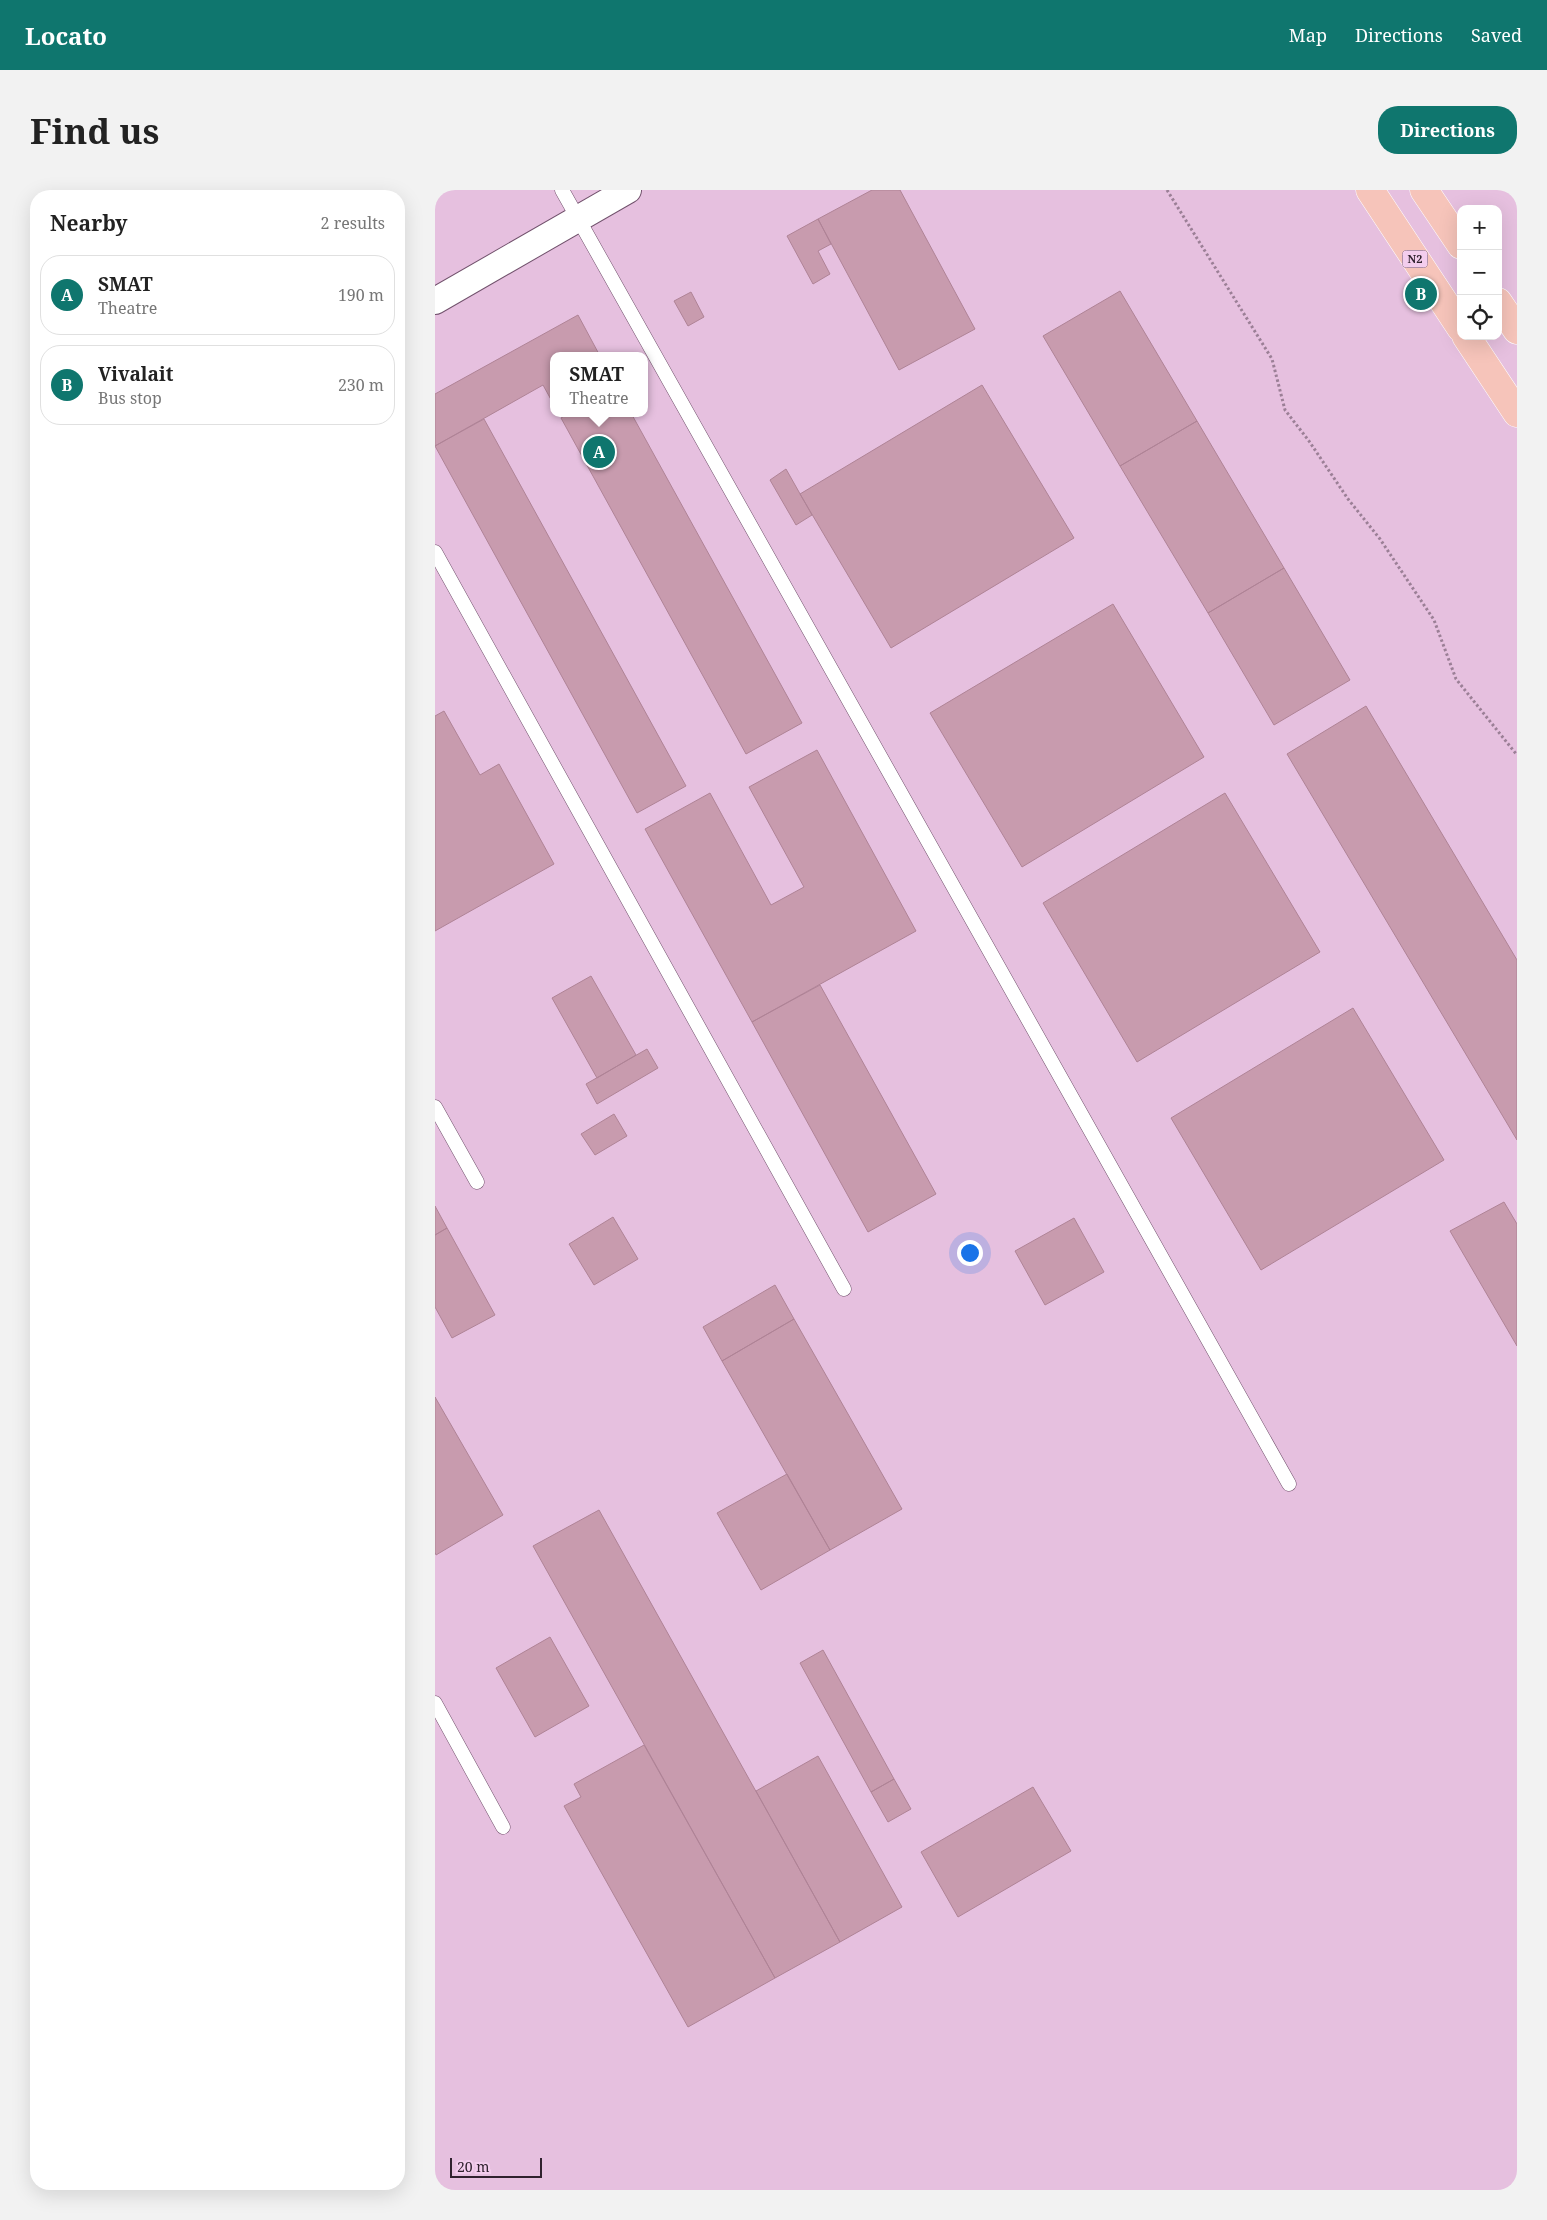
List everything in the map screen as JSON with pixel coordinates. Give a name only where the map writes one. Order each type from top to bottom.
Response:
[{"type":"highway","name":"N2","points":[[1369,190],[1457,322]]},
{"type":"highway","points":[[1425,190],[1457,239]]},
{"type":"highway","points":[[1502,308],[1517,330]]},
{"type":"highway","points":[[1469,340],[1517,413]]},
{"type":"street","points":[[435,301],[628,190]]},
{"type":"lane","points":[[562,190],[1289,1484]]},
{"type":"lane","points":[[435,552],[844,1289]]},
{"type":"lane","points":[[435,1107],[477,1182]]},
{"type":"lane","points":[[435,1703],[503,1827]]},
{"type":"path","points":[[1167,190],[1272,359],[1285,410],[1309,440],[1348,499],[1381,539],[1434,620],[1455,679],[1517,755]]},
{"type":"building","points":[[872,190],[900,190],[975,329],[899,370],[818,219]]},
{"type":"building","points":[[818,219],[831,244],[818,251],[830,274],[813,284],[787,236]]},
{"type":"building","points":[[1120,291],[1197,421],[1120,466],[1043,336]]},
{"type":"building","points":[[691,292],[704,317],[688,326],[674,301]]},
{"type":"building","points":[[578,315],[598,352],[550,352],[550,398],[543,385],[435,446],[435,394]]},
{"type":"building","points":[[982,385],[1074,538],[891,648],[800,494]]},
{"type":"building","points":[[633,417],[802,723],[746,754],[561,418]]},
{"type":"building","points":[[484,419],[686,786],[637,813],[435,446]]},
{"type":"building","points":[[1197,421],[1284,568],[1208,613],[1120,466]]},
{"type":"building","points":[[786,469],[812,515],[796,525],[770,480]]},
{"type":"building","points":[[1284,568],[1350,680],[1274,725],[1208,613]]},
{"type":"building","points":[[1113,604],[1204,757],[1022,867],[930,713]]},
{"type":"building","points":[[1366,706],[1517,960],[1517,1140],[1287,754]]},
{"type":"building","points":[[444,711],[480,775],[499,764],[554,864],[435,931],[435,716]]},
{"type":"building","points":[[817,750],[916,931],[752,1022],[645,829],[710,793],[771,905],[804,887],[749,787]]},
{"type":"building","points":[[1225,793],[1320,952],[1137,1062],[1043,903]]},
{"type":"building","points":[[591,976],[636,1055],[597,1078],[552,998]]},
{"type":"building","points":[[820,985],[936,1194],[868,1232],[752,1022]]},
{"type":"building","points":[[1353,1008],[1444,1160],[1261,1270],[1171,1118]]},
{"type":"building","points":[[647,1049],[658,1068],[597,1104],[586,1084]]},
{"type":"building","points":[[614,1114],[627,1136],[595,1155],[581,1134]]},
{"type":"building","points":[[1504,1202],[1517,1224],[1517,1346],[1450,1231]]},
{"type":"building","points":[[435,1206],[447,1228],[435,1235]]},
{"type":"building","points":[[613,1217],[638,1259],[594,1285],[569,1244]]},
{"type":"building","points":[[1074,1218],[1104,1272],[1045,1305],[1015,1251]]},
{"type":"building","points":[[447,1228],[495,1315],[452,1338],[435,1307],[435,1235]]},
{"type":"building","points":[[775,1285],[794,1319],[722,1361],[703,1327]]},
{"type":"building","points":[[794,1319],[902,1509],[830,1550],[722,1361]]},
{"type":"building","points":[[435,1397],[503,1515],[436,1555],[435,1552]]},
{"type":"building","points":[[787,1474],[830,1550],[761,1590],[717,1513]]},
{"type":"building","points":[[599,1510],[840,1942],[775,1978],[533,1546]]},
{"type":"building","points":[[550,1637],[589,1706],[535,1737],[496,1668]]},
{"type":"building","points":[[823,1650],[894,1779],[871,1792],[800,1663]]},
{"type":"building","points":[[644,1745],[775,1978],[688,2027],[564,1806],[581,1797],[574,1784]]},
{"type":"building","points":[[818,1756],[902,1907],[840,1942],[756,1791]]},
{"type":"building","points":[[894,1779],[911,1809],[888,1822],[871,1792]]},
{"type":"building","points":[[1033,1787],[1071,1851],[958,1917],[921,1852]]},
{"type":"place","name":"Vivalait","points":[[1421,294]]},
{"type":"place","name":"SMAT","points":[[599,452]]}]
